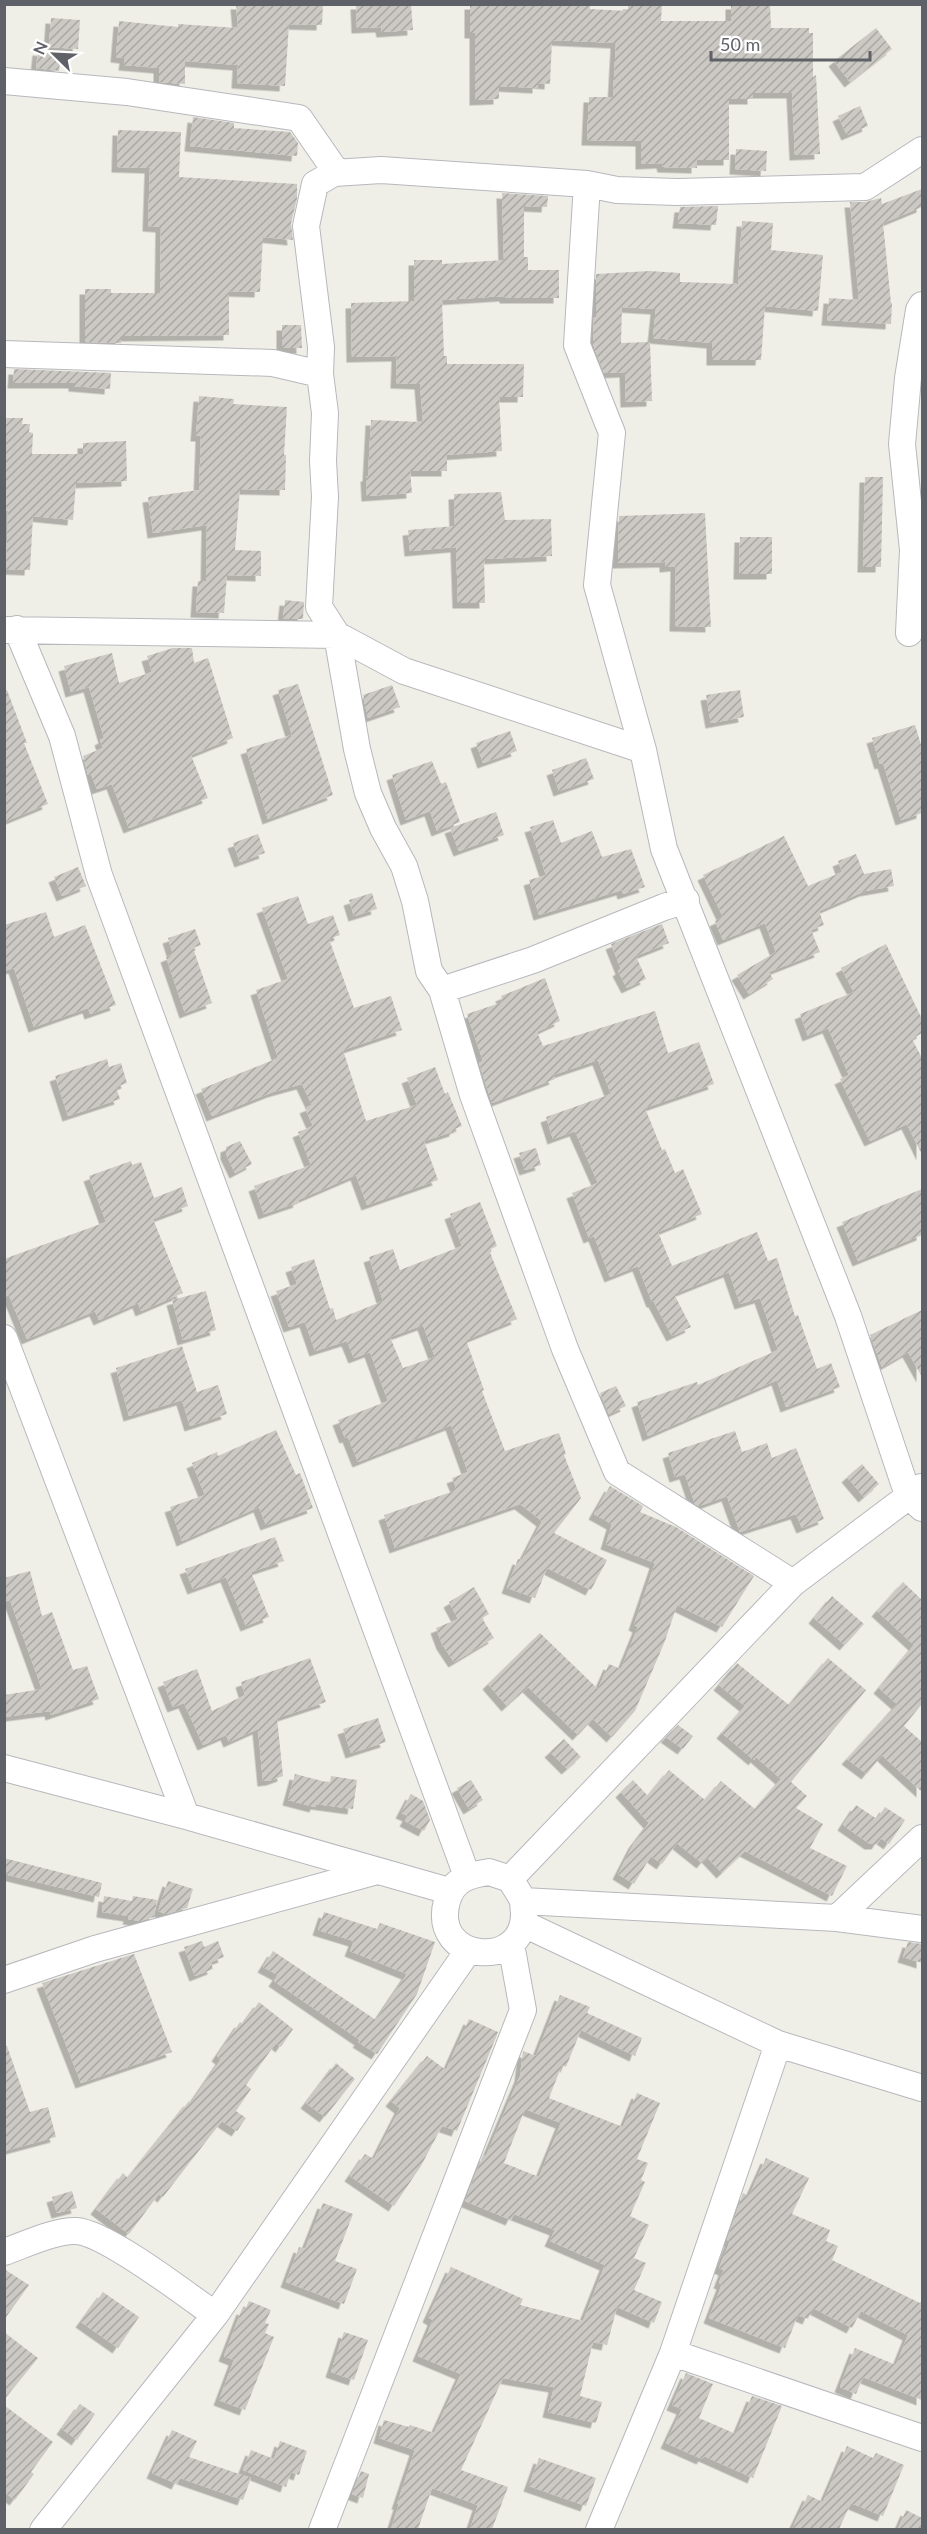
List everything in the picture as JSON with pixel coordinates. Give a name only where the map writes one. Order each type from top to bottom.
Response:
[{"type":"street","points":[[4,81],[127,92],[299,118],[337,173]]},
{"type":"street","points":[[793,1583],[616,1472],[561,1338],[473,1095],[442,990],[429,971],[415,902],[404,866],[383,828],[368,793],[357,749],[337,635],[319,607],[325,497],[323,461],[325,413],[320,374],[321,347],[306,226],[315,184],[337,173],[381,170],[587,184],[618,190],[677,192],[865,187],[922,150]]},
{"type":"street","points":[[510,1879],[793,1583],[918,1497],[686,900],[664,849],[643,750],[597,585],[612,433],[577,345],[587,184]]},
{"type":"street","points":[[909,633],[913,550],[902,444],[908,378],[922,305]]},
{"type":"street","points":[[4,354],[273,363],[320,374]]},
{"type":"street","points":[[643,750],[404,671],[337,635],[11,630],[62,736],[99,875],[458,1883],[443,1914],[450,1936],[468,1951],[490,1954],[519,1923],[837,1917],[922,1929]]},
{"type":"street","points":[[442,990],[533,960],[686,900]]},
{"type":"street","points":[[4,1338],[186,1816]]},
{"type":"street","points":[[4,1768],[377,1870],[458,1883],[489,1872],[510,1879]]},
{"type":"street","points":[[837,1917],[922,1838]]},
{"type":"street","points":[[4,1980],[95,1949],[377,1870]]},
{"type":"street","points":[[322,2529],[523,2010],[519,1923],[510,1879]]},
{"type":"street","points":[[519,1923],[778,2044],[922,2088]]},
{"type":"street","points":[[43,2529],[214,2314],[468,1951]]},
{"type":"street","points":[[599,2529],[673,2353],[778,2044]]},
{"type":"street","points":[[4,2252],[60,2233],[74,2231],[91,2233],[214,2314]]},
{"type":"street","points":[[673,2353],[922,2438]]},
{"type":"building","points":[[236,4],[323,4],[322,25],[289,24],[285,86],[237,83],[238,65],[185,61],[185,84],[159,82],[159,68],[124,65],[125,58],[116,57],[119,21],[178,27],[178,24],[238,28]]},
{"type":"building","points":[[356,4],[411,4],[413,30],[382,32],[381,27],[357,28]]},
{"type":"building","points":[[470,4],[590,4],[590,9],[628,11],[628,4],[662,4],[661,21],[731,21],[731,4],[770,4],[771,28],[809,28],[809,33],[813,33],[813,77],[816,75],[820,154],[795,155],[792,93],[753,93],[753,99],[729,99],[729,160],[697,160],[697,168],[663,167],[662,163],[641,164],[641,141],[587,140],[589,97],[613,97],[616,43],[552,40],[550,84],[538,83],[538,88],[499,86],[499,99],[475,100],[475,33],[470,33]]},
{"type":"building","points":[[51,18],[80,20],[78,49],[49,47]]},
{"type":"building","points":[[876,28],[892,49],[850,82],[834,61]]},
{"type":"building","points":[[38,50],[61,53],[59,71],[36,68]]},
{"type":"building","points":[[860,106],[868,126],[847,135],[838,116]]},
{"type":"building","points":[[193,117],[234,123],[234,128],[290,132],[298,143],[297,156],[190,146]]},
{"type":"building","points":[[118,130],[181,132],[179,177],[297,184],[297,199],[291,223],[293,240],[263,237],[260,292],[229,291],[229,335],[121,336],[121,343],[85,342],[85,289],[111,289],[111,293],[160,293],[161,227],[148,226],[150,168],[117,167]]},
{"type":"building","points":[[736,149],[767,151],[766,171],[735,169]]},
{"type":"building","points":[[922,189],[922,207],[883,223],[892,303],[891,324],[827,320],[829,298],[859,300],[850,202],[865,202],[881,198],[882,204]]},
{"type":"building","points":[[502,193],[548,196],[547,207],[524,206],[524,257],[528,257],[528,270],[559,270],[559,298],[505,298],[505,296],[442,300],[444,356],[447,356],[447,364],[524,364],[523,397],[499,397],[502,451],[447,455],[447,471],[410,471],[412,493],[367,496],[366,476],[368,476],[371,420],[423,422],[420,384],[396,383],[397,356],[352,357],[351,303],[414,301],[414,260],[442,260],[442,264],[504,260]]},
{"type":"building","points":[[718,206],[716,225],[678,223],[680,207]]},
{"type":"building","points":[[742,221],[773,223],[771,250],[823,255],[818,311],[765,306],[761,360],[712,360],[712,343],[653,338],[656,309],[622,307],[621,343],[650,342],[652,401],[626,402],[625,372],[604,373],[593,344],[594,317],[596,317],[596,274],[650,271],[680,273],[680,282],[738,284]]},
{"type":"building","points":[[282,325],[301,325],[302,348],[282,348]]},
{"type":"building","points":[[14,369],[111,373],[110,389],[74,386],[74,383],[13,383]]},
{"type":"building","points":[[199,396],[234,399],[233,404],[287,407],[284,455],[286,455],[285,490],[240,489],[235,550],[261,551],[261,576],[227,575],[224,613],[196,612],[198,581],[206,581],[207,525],[153,533],[148,497],[199,490],[201,436],[196,436]]},
{"type":"building","points":[[4,418],[23,418],[22,424],[30,424],[29,432],[33,433],[32,454],[83,454],[83,443],[126,441],[127,481],[76,483],[73,520],[33,516],[30,570],[6,569],[8,511],[4,511]]},
{"type":"building","points":[[865,477],[883,477],[881,567],[863,567]]},
{"type":"building","points":[[501,492],[505,520],[551,519],[552,556],[484,559],[485,603],[458,603],[456,547],[410,551],[408,530],[455,526],[454,494]]},
{"type":"building","points":[[705,513],[711,627],[675,626],[676,566],[665,567],[665,562],[618,563],[619,516]]},
{"type":"building","points":[[740,537],[772,537],[772,574],[739,574]]},
{"type":"building","points":[[285,600],[304,602],[303,619],[283,619]]},
{"type":"building","points":[[173,648],[192,648],[194,663],[208,658],[233,738],[191,755],[208,798],[129,828],[112,784],[97,789],[91,774],[88,775],[83,756],[103,748],[100,740],[104,738],[89,687],[71,692],[64,666],[112,653],[119,683],[152,672],[147,656]]},
{"type":"building","points":[[298,684],[333,795],[268,819],[246,749],[292,735],[278,690]]},
{"type":"building","points":[[392,685],[400,707],[368,718],[363,695]]},
{"type":"building","points":[[7,690],[27,743],[24,743],[48,804],[4,822],[4,691]]},
{"type":"building","points":[[740,690],[744,717],[711,723],[706,695]]},
{"type":"building","points":[[915,725],[922,748],[922,813],[901,820],[883,763],[880,764],[872,738]]},
{"type":"building","points":[[510,731],[517,751],[483,763],[476,743]]},
{"type":"building","points":[[586,758],[594,779],[559,791],[552,770]]},
{"type":"building","points":[[432,761],[441,784],[446,782],[460,822],[437,831],[430,811],[406,820],[392,775]]},
{"type":"building","points":[[496,812],[504,835],[459,851],[450,828]]},
{"type":"building","points":[[553,820],[561,843],[592,831],[602,857],[631,849],[645,887],[623,894],[622,890],[539,915],[529,880],[546,875],[530,827]]},
{"type":"building","points":[[258,834],[265,853],[240,862],[233,843]]},
{"type":"building","points":[[784,836],[808,886],[842,872],[838,861],[856,854],[864,874],[891,869],[894,886],[865,891],[819,911],[824,925],[811,930],[820,952],[769,972],[773,979],[749,994],[737,975],[776,952],[765,923],[723,940],[715,921],[723,917],[703,875]]},
{"type":"building","points":[[78,867],[86,886],[62,896],[54,877]]},
{"type":"building","points":[[372,893],[377,909],[354,916],[349,900]]},
{"type":"building","points":[[298,896],[308,924],[333,915],[340,935],[329,939],[354,1008],[391,996],[402,1030],[343,1050],[366,1121],[417,1105],[407,1078],[435,1067],[445,1094],[448,1092],[462,1126],[455,1131],[424,1141],[438,1180],[367,1205],[356,1175],[298,1200],[299,1202],[264,1214],[254,1186],[311,1165],[298,1132],[313,1126],[305,1108],[312,1105],[302,1084],[273,1092],[212,1116],[201,1089],[278,1058],[256,990],[288,979],[262,908]]},
{"type":"building","points":[[46,912],[54,937],[85,925],[116,1005],[90,1014],[88,1008],[34,1027],[14,968],[4,971],[4,925]]},
{"type":"building","points":[[662,924],[669,943],[636,956],[646,979],[627,988],[618,971],[621,969],[611,944]]},
{"type":"building","points":[[195,929],[201,945],[193,948],[212,1003],[185,1013],[166,957],[173,954],[168,938]]},
{"type":"building","points":[[886,944],[922,1019],[922,1033],[912,1039],[922,1058],[922,1155],[907,1124],[870,1141],[840,1079],[849,1075],[828,1028],[808,1036],[800,1014],[854,992],[841,968]]},
{"type":"building","points":[[545,978],[560,1021],[537,1032],[543,1046],[655,1011],[668,1053],[699,1042],[714,1084],[645,1108],[662,1150],[665,1149],[675,1173],[683,1169],[702,1214],[658,1232],[672,1266],[757,1232],[768,1261],[777,1258],[795,1316],[798,1315],[817,1369],[831,1363],[840,1387],[786,1407],[777,1380],[648,1436],[637,1402],[697,1382],[698,1385],[778,1350],[760,1298],[740,1304],[729,1272],[674,1294],[691,1327],[672,1336],[652,1302],[638,1266],[610,1277],[594,1236],[589,1238],[572,1193],[598,1183],[575,1131],[553,1139],[546,1117],[611,1094],[598,1060],[553,1075],[555,1079],[492,1103],[479,1063],[483,1061],[467,1014],[503,1002],[501,996]]},
{"type":"building","points":[[107,1059],[109,1067],[121,1063],[127,1083],[116,1087],[120,1099],[68,1116],[55,1076]]},
{"type":"building","points":[[240,1141],[252,1164],[235,1173],[226,1154],[226,1147]]},
{"type":"building","points":[[536,1148],[541,1165],[525,1170],[519,1153]]},
{"type":"building","points":[[131,1161],[132,1165],[141,1162],[154,1198],[182,1187],[188,1206],[153,1219],[183,1293],[141,1311],[138,1303],[99,1320],[95,1311],[27,1339],[9,1295],[4,1297],[4,1259],[106,1222],[89,1176]]},
{"type":"building","points":[[922,1189],[922,1235],[858,1261],[842,1222]]},
{"type":"building","points":[[480,1202],[497,1246],[489,1250],[517,1319],[466,1340],[484,1390],[482,1391],[505,1451],[559,1433],[566,1454],[564,1455],[581,1498],[554,1533],[607,1560],[591,1590],[547,1568],[535,1598],[507,1588],[518,1559],[522,1560],[542,1521],[520,1504],[395,1548],[384,1515],[457,1490],[452,1478],[468,1472],[451,1425],[358,1462],[338,1420],[388,1401],[370,1352],[354,1358],[347,1341],[315,1351],[305,1322],[289,1327],[276,1291],[297,1284],[291,1267],[314,1259],[330,1309],[333,1308],[336,1320],[383,1301],[369,1257],[393,1249],[400,1270],[462,1246],[450,1214]],"holes":[[[423,1325],[435,1357],[403,1368],[390,1337]]]},
{"type":"building","points":[[206,1291],[216,1330],[183,1340],[172,1300]]},
{"type":"building","points":[[922,1310],[922,1377],[908,1352],[882,1367],[870,1335]]},
{"type":"building","points":[[182,1346],[197,1392],[218,1385],[227,1414],[190,1426],[182,1400],[129,1416],[116,1368]]},
{"type":"building","points":[[616,1386],[626,1406],[609,1414],[600,1393]]},
{"type":"building","points":[[276,1430],[296,1475],[300,1473],[313,1508],[266,1525],[259,1507],[182,1541],[170,1507],[205,1495],[192,1463],[217,1452],[218,1456]]},
{"type":"building","points":[[735,1431],[742,1452],[767,1443],[772,1458],[796,1448],[824,1519],[802,1528],[796,1514],[740,1532],[727,1496],[699,1506],[695,1504],[685,1474],[675,1477],[668,1453]]},
{"type":"building","points":[[862,1464],[879,1484],[864,1497],[847,1477]]},
{"type":"building","points":[[610,1486],[643,1506],[640,1512],[676,1527],[754,1576],[722,1627],[677,1605],[665,1641],[635,1711],[612,1737],[593,1719],[578,1735],[528,1687],[507,1706],[488,1684],[540,1633],[598,1689],[609,1664],[621,1669],[638,1627],[634,1625],[655,1563],[606,1544],[612,1524],[594,1514]]},
{"type":"building","points":[[275,1537],[284,1561],[251,1572],[269,1617],[246,1626],[226,1577],[193,1589],[185,1569]]},
{"type":"building","points":[[30,1571],[42,1616],[52,1612],[73,1670],[87,1666],[99,1699],[51,1715],[50,1711],[4,1717],[4,1695],[42,1689],[10,1600],[4,1602],[4,1578]]},
{"type":"building","points":[[903,1582],[922,1600],[922,1704],[904,1726],[922,1742],[922,1792],[882,1755],[867,1774],[847,1759],[897,1704],[879,1688],[914,1645],[877,1611]]},
{"type":"building","points":[[474,1587],[489,1614],[482,1618],[494,1638],[454,1662],[442,1644],[436,1628],[458,1619],[449,1602]]},
{"type":"building","points":[[832,1596],[864,1624],[845,1645],[814,1618]]},
{"type":"building","points":[[310,1658],[326,1702],[277,1718],[283,1776],[272,1780],[263,1781],[258,1729],[229,1742],[226,1735],[203,1745],[184,1703],[173,1707],[163,1682],[197,1669],[212,1711],[245,1695],[241,1682]]},
{"type":"building","points":[[828,1658],[866,1690],[791,1782],[807,1796],[796,1808],[823,1824],[810,1848],[847,1866],[832,1896],[745,1851],[722,1873],[707,1857],[702,1863],[677,1843],[662,1864],[651,1856],[634,1884],[618,1874],[634,1843],[649,1823],[621,1792],[633,1780],[648,1796],[669,1770],[705,1800],[721,1781],[755,1809],[781,1779],[756,1757],[754,1760],[722,1733],[745,1706],[719,1685],[737,1663],[789,1705]]},
{"type":"building","points":[[378,1718],[386,1742],[351,1753],[343,1729]]},
{"type":"building","points":[[678,1725],[693,1736],[683,1749],[666,1737]]},
{"type":"building","points":[[564,1739],[581,1757],[567,1769],[550,1752]]},
{"type":"building","points":[[295,1774],[330,1783],[331,1776],[357,1780],[353,1809],[316,1804],[315,1807],[288,1800]]},
{"type":"building","points":[[471,1780],[483,1800],[469,1809],[457,1788]]},
{"type":"building","points":[[411,1794],[423,1801],[430,1820],[424,1831],[405,1821],[408,1816],[401,1813]]},
{"type":"building","points":[[856,1805],[877,1819],[885,1807],[905,1820],[889,1844],[881,1838],[877,1844],[870,1844],[843,1825]]},
{"type":"building","points":[[4,1858],[102,1883],[99,1897],[4,1874]]},
{"type":"building","points":[[168,1881],[193,1889],[187,1908],[166,1914],[158,1911]]},
{"type":"building","points":[[104,1896],[132,1901],[133,1896],[157,1900],[154,1917],[140,1921],[128,1919],[129,1916],[102,1912]]},
{"type":"building","points":[[324,1912],[377,1929],[380,1923],[435,1942],[417,1994],[377,2054],[274,1981],[278,1975],[263,1967],[273,1951],[376,2020],[407,1974],[350,1951],[354,1941],[318,1930]]},
{"type":"building","points":[[202,1941],[204,1947],[218,1941],[224,1957],[211,1962],[213,1969],[195,1976],[184,1947]]},
{"type":"building","points":[[908,1942],[922,1944],[922,1963],[903,1957]]},
{"type":"building","points":[[134,1954],[172,2052],[81,2083],[42,1983]]},
{"type":"building","points":[[560,1995],[590,2007],[587,2013],[642,2038],[635,2056],[581,2030],[566,2067],[562,2065],[549,2098],[623,2127],[637,2093],[660,2103],[637,2159],[648,2163],[641,2180],[645,2182],[630,2216],[649,2225],[634,2258],[646,2263],[634,2290],[662,2302],[654,2323],[617,2307],[607,2345],[593,2342],[580,2396],[602,2402],[596,2423],[548,2412],[554,2387],[503,2378],[461,2470],[508,2487],[492,2529],[470,2529],[478,2505],[432,2488],[418,2529],[391,2529],[415,2450],[379,2438],[384,2420],[434,2433],[461,2374],[418,2356],[433,2320],[428,2317],[451,2267],[523,2299],[520,2305],[583,2321],[605,2265],[550,2241],[555,2230],[514,2214],[511,2220],[465,2201],[483,2155],[486,2156],[520,2076],[523,2051],[536,2056]],"holes":[[[525,2109],[561,2123],[539,2177],[504,2163]]]},
{"type":"building","points":[[259,2002],[293,2029],[281,2047],[276,2043],[246,2085],[251,2089],[236,2111],[246,2118],[237,2131],[222,2121],[163,2197],[159,2194],[129,2234],[96,2209],[123,2173],[128,2178],[189,2101],[191,2103],[221,2059],[217,2056],[240,2022],[243,2024]]},
{"type":"building","points":[[469,2019],[498,2032],[497,2035],[457,2131],[442,2126],[421,2166],[394,2206],[350,2176],[365,2154],[374,2159],[400,2108],[391,2101],[427,2056],[446,2070]]},
{"type":"building","points":[[4,2046],[7,2046],[30,2112],[48,2107],[56,2137],[4,2151]]},
{"type":"building","points":[[336,2063],[355,2079],[325,2117],[306,2103]]},
{"type":"building","points":[[766,2158],[809,2178],[792,2214],[830,2230],[826,2241],[838,2246],[832,2260],[920,2303],[922,2301],[922,2400],[863,2377],[856,2394],[840,2387],[855,2348],[896,2365],[908,2335],[861,2311],[852,2328],[813,2308],[808,2319],[798,2315],[785,2348],[709,2318],[722,2284],[719,2283],[724,2270],[719,2268],[730,2241],[727,2240],[743,2193],[749,2196]]},
{"type":"building","points":[[72,2191],[77,2208],[57,2213],[52,2197]]},
{"type":"building","points":[[323,2203],[353,2214],[335,2261],[357,2269],[344,2304],[286,2282],[299,2247],[305,2249]]},
{"type":"building","points":[[4,2269],[29,2285],[4,2320]]},
{"type":"building","points":[[103,2292],[139,2317],[118,2348],[81,2322]]},
{"type":"building","points":[[249,2301],[271,2310],[265,2323],[269,2324],[265,2333],[274,2337],[245,2410],[219,2400],[234,2360],[224,2356],[242,2309],[245,2310]]},
{"type":"building","points":[[4,2332],[38,2358],[4,2400]]},
{"type":"building","points":[[344,2332],[368,2340],[354,2380],[331,2372]]},
{"type":"building","points":[[686,2373],[713,2384],[699,2418],[736,2434],[752,2396],[782,2406],[753,2478],[704,2456],[702,2459],[666,2443],[682,2409],[672,2405]]},
{"type":"building","points":[[80,2404],[95,2414],[77,2440],[62,2429]]},
{"type":"building","points":[[4,2405],[53,2442],[31,2472],[34,2474],[15,2500],[4,2492]]},
{"type":"building","points":[[172,2430],[197,2441],[189,2457],[251,2478],[243,2500],[180,2478],[177,2484],[152,2473]]},
{"type":"building","points":[[280,2441],[307,2451],[299,2475],[291,2472],[286,2487],[243,2470],[251,2450],[274,2459]]},
{"type":"building","points":[[847,2446],[873,2458],[876,2453],[904,2465],[883,2516],[851,2503],[839,2529],[792,2529],[808,2495],[823,2502]]},
{"type":"building","points":[[539,2458],[596,2478],[586,2506],[529,2486]]},
{"type":"building","points":[[361,2471],[369,2474],[363,2498],[352,2494]]},
{"type":"building","points":[[906,2510],[922,2518],[922,2529],[898,2529]]}]
